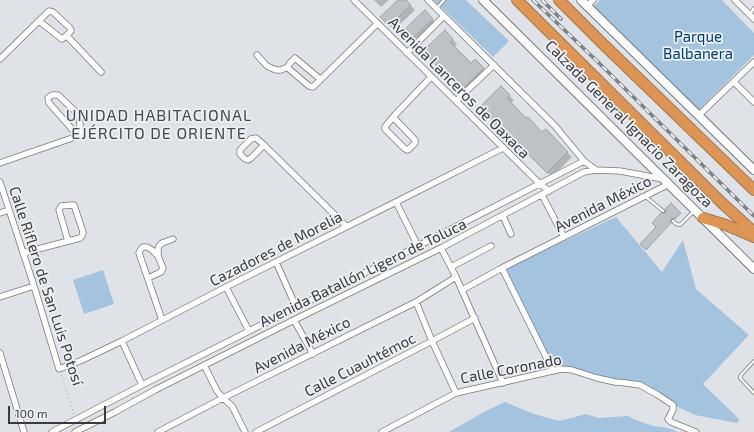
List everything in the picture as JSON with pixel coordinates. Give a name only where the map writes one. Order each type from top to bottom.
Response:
[{"type":"highway","name":"Calzada General Ignacio Zaragoza","points":[[517,0],[722,203],[754,232]]},
{"type":"highway","points":[[559,0],[754,190]]},
{"type":"highway","points":[[703,218],[754,236]]},
{"type":"main road","name":"Calzada General Ignacio Zaragoza","points":[[483,0],[754,269]]},
{"type":"main road","points":[[587,2],[698,116],[754,170]]},
{"type":"street","name":"Avenida Lanceros de Oaxaca","points":[[354,0],[503,148],[549,191]]},
{"type":"street","points":[[428,0],[555,126],[584,161],[596,170]]},
{"type":"street","points":[[736,0],[752,17]]},
{"type":"street","points":[[0,59],[47,12],[53,12],[71,29],[71,31],[64,38],[60,38],[39,21]]},
{"type":"street","points":[[407,53],[444,16]]},
{"type":"street","points":[[288,67],[310,87],[314,86],[377,24]]},
{"type":"street","points":[[67,36],[101,72]]},
{"type":"street","points":[[257,55],[268,66],[276,70],[281,70],[288,67],[295,58],[298,59],[320,79]]},
{"type":"street","points":[[698,116],[754,62]]},
{"type":"street","points":[[456,101],[494,65]]},
{"type":"street","points":[[393,117],[415,140],[415,143],[407,150],[385,129],[393,117],[431,77]]},
{"type":"street","points":[[734,82],[754,102]]},
{"type":"street","points":[[55,94],[58,95],[79,117],[80,132],[78,136],[48,103],[48,98],[50,96],[55,94]]},
{"type":"street","points":[[0,163],[78,136]]},
{"type":"street","points":[[264,145],[346,226]]},
{"type":"street","name":"Cazadores de Morelia","points":[[59,369],[80,361],[122,341],[346,226],[503,148]]},
{"type":"street","name":"Avenida Batallón Ligero de Toluca","points":[[52,432],[584,161]]},
{"type":"street","name":"Avenida Batallón Ligero de Toluca","points":[[75,420],[77,431],[204,365],[441,248],[584,172],[596,170],[620,171],[666,181]]},
{"type":"street","name":"Avenida México","points":[[462,290],[502,268],[646,196],[666,181]]},
{"type":"street","name":"Calle Riflero de San Luis Potosí","points":[[0,182],[24,253],[59,369]]},
{"type":"street","points":[[542,195],[564,237]]},
{"type":"street","points":[[396,202],[418,246]]},
{"type":"street","points":[[24,253],[80,238],[83,234],[74,205],[60,206],[59,210],[68,241]]},
{"type":"street","points":[[0,213],[9,210]]},
{"type":"street","points":[[503,216],[511,234]]},
{"type":"street","points":[[158,256],[159,246],[162,243],[173,239]]},
{"type":"street","points":[[451,267],[491,246]]},
{"type":"street","points":[[148,278],[163,270],[163,266],[158,256],[152,250],[147,247],[143,247],[140,249],[140,253],[148,278],[162,320]]},
{"type":"street","points":[[441,248],[475,318],[503,383]]},
{"type":"street","points":[[276,262],[296,308]]},
{"type":"street","points":[[502,268],[553,371]]},
{"type":"street","name":"Avenida México","points":[[158,432],[416,302],[456,277]]},
{"type":"street","points":[[0,297],[34,286]]},
{"type":"street","points":[[226,287],[249,331]]},
{"type":"street","points":[[416,302],[456,393]]},
{"type":"street","name":"Calle Cuauhtémoc","points":[[256,432],[475,318]]},
{"type":"street","points":[[294,320],[313,354]]},
{"type":"street","points":[[122,341],[142,385]]},
{"type":"street","points":[[0,354],[24,432]]},
{"type":"street","points":[[204,365],[217,391],[232,406],[245,432]]},
{"type":"street","name":"Calle Coronado","points":[[382,432],[456,393],[553,371],[572,370],[615,382],[640,385],[673,405],[668,418],[671,422],[696,432]]},
{"type":"lane","points":[[436,8],[444,0]]},
{"type":"lane","points":[[752,17],[754,8]]},
{"type":"lane","points":[[646,196],[663,211]]},
{"type":"lane","points":[[673,221],[680,225],[694,211]]},
{"type":"lane","points":[[754,361],[740,378],[754,393]]},
{"type":"path","name":"Calle Riflero de San Luis Potosí","points":[[59,369],[75,414],[75,420]]},
{"type":"green space","points":[[434,0],[466,0],[509,41],[493,57]]},
{"type":"green space","name":"Parque Balbanera","points":[[600,0],[722,0],[754,33],[754,55],[698,111],[593,7]]},
{"type":"green space","points":[[616,217],[662,272],[683,240],[696,289],[749,335],[703,384],[739,419],[737,423],[695,415],[676,406],[675,402],[639,381],[615,380],[552,365],[504,269]]},
{"type":"green space","points":[[103,270],[114,304],[84,314],[73,280]]},
{"type":"green space","points":[[505,402],[534,414],[559,421],[586,414],[598,418],[628,416],[653,426],[674,430],[677,432],[449,432]]},
{"type":"building","points":[[398,0],[406,0],[411,5],[389,26],[380,17]]},
{"type":"building","points":[[425,10],[433,19],[411,40],[403,31]]},
{"type":"building","points":[[445,30],[453,39],[450,42],[471,63],[475,59],[484,68],[462,89],[447,74],[442,77],[434,69],[437,66],[423,51]]},
{"type":"building","points":[[501,86],[510,95],[507,98],[526,118],[528,117],[542,132],[546,129],[568,152],[547,173],[518,144],[514,147],[500,133],[499,134],[490,125],[494,122],[480,107]]},
{"type":"building","points":[[671,203],[681,213],[675,219],[671,219],[671,223],[646,250],[640,244],[656,227],[652,223],[661,213],[665,213],[665,209]]},
{"type":"railway","points":[[533,0],[754,216]]},
{"type":"railway","points":[[542,0],[561,19]]},
{"type":"district","name":"UNIDAD HABITACIONAL EJÉRCITO DE ORIENTE","points":[[159,125]]}]
